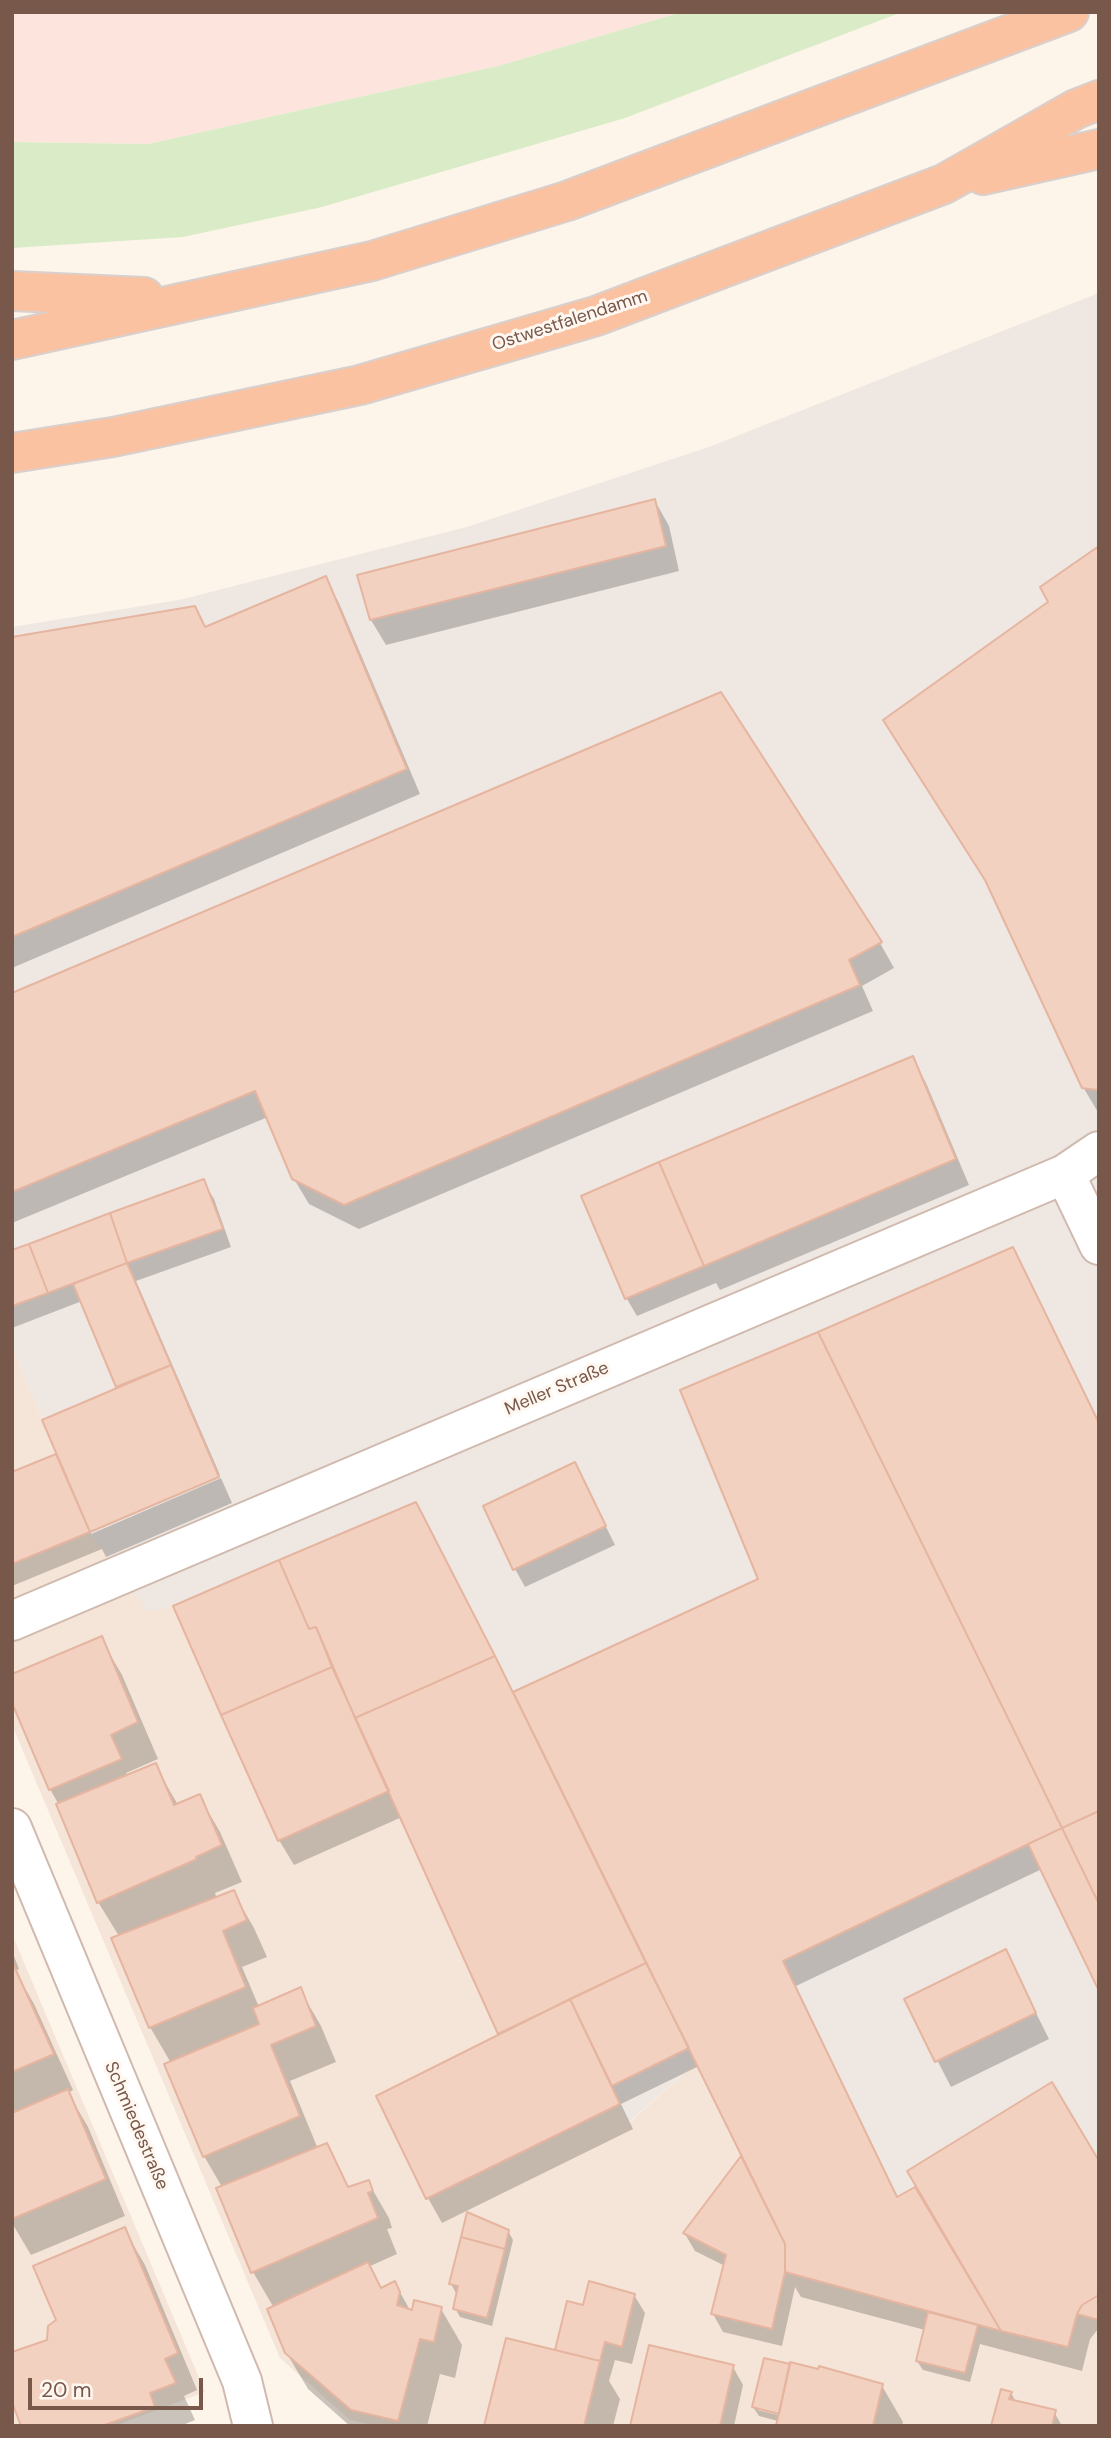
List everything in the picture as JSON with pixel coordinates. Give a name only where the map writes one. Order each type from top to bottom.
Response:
[{"type":"highway","points":[[885,81],[1023,12]]},
{"type":"highway","points":[[12,340],[372,261],[567,201],[1069,12]]},
{"type":"highway","name":"Ostwestfalendamm","points":[[12,453],[126,435],[386,377],[596,316],[944,184],[1076,109],[1099,100]]},
{"type":"highway","points":[[944,184],[1099,149]]},
{"type":"highway","points":[[12,291],[192,299]]},
{"type":"street","name":"Meller Straße","points":[[12,1621],[1065,1174],[1099,1152]]},
{"type":"street","points":[[1065,1174],[1099,1245]]},
{"type":"street","name":"Schmiedestraße","points":[[12,1828],[242,2381],[253,2426]]},
{"type":"shaded area","points":[[12,12],[682,12],[498,66],[148,144],[12,142]]},
{"type":"shaded area","points":[[1099,293],[1099,2320],[1077,2314],[1001,2331],[785,2272],[785,2244],[696,2063],[628,2123],[570,1999],[498,2034],[389,1791],[278,1841],[173,1606],[148,1612],[90,1532],[12,1346],[12,627],[179,600],[467,527],[709,447]]},
{"type":"shaded area","points":[[12,1346],[90,1532],[173,1606],[221,1715],[389,1791],[570,1999],[629,2123],[696,2063],[1077,2314],[1099,2320],[1099,2426],[376,2426],[350,2420],[280,2358],[12,1725]]},
{"type":"shaded area","points":[[12,1934],[205,2392],[114,2426],[12,2426]]},
{"type":"green space","points":[[682,12],[902,12],[625,118],[322,207],[183,237],[12,248],[12,142],[148,144],[498,66]]},
{"type":"building","points":[[655,499],[666,546],[370,620],[357,575]]},
{"type":"building","points":[[1099,546],[1098,1090],[1082,1088],[985,880],[883,720],[1048,602],[1040,587]]},
{"type":"building","points":[[326,576],[407,769],[12,937],[12,637],[195,606],[205,627]]},
{"type":"building","points":[[721,692],[882,942],[849,960],[860,985],[344,1205],[292,1179],[255,1091],[12,1192],[12,993]]},
{"type":"building","points":[[913,1056],[956,1159],[704,1266],[659,1162]]},
{"type":"building","points":[[659,1162],[704,1266],[625,1299],[581,1196]]},
{"type":"building","points":[[204,1179],[223,1229],[127,1263],[110,1213]]},
{"type":"building","points":[[110,1213],[127,1263],[48,1293],[29,1244]]},
{"type":"building","points":[[29,1244],[48,1293],[12,1306],[12,1250]]},
{"type":"building","points":[[1013,1247],[1099,1423],[1099,1811],[1062,1828],[818,1332]]},
{"type":"building","points":[[127,1263],[171,1365],[116,1387],[73,1284]]},
{"type":"building","points":[[818,1332],[1062,1828],[783,1961],[897,2197],[915,2187],[1001,2331],[785,2272],[785,2244],[513,1692],[758,1579],[680,1390]]},
{"type":"building","points":[[171,1365],[219,1477],[90,1532],[42,1420]]},
{"type":"building","points":[[56,1454],[90,1532],[12,1564],[12,1472]]},
{"type":"building","points":[[575,1462],[606,1526],[513,1570],[483,1506]]},
{"type":"building","points":[[416,1502],[495,1656],[355,1718],[316,1627],[309,1629],[279,1560]]},
{"type":"building","points":[[279,1560],[309,1629],[316,1627],[332,1667],[221,1715],[173,1606]]},
{"type":"building","points":[[102,1636],[138,1722],[111,1735],[122,1759],[49,1790],[12,1703],[12,1674]]},
{"type":"building","points":[[495,1656],[646,1963],[498,2034],[355,1718]]},
{"type":"building","points":[[332,1667],[389,1791],[278,1841],[221,1715]]},
{"type":"building","points":[[156,1763],[174,1805],[200,1794],[222,1845],[196,1857],[197,1859],[97,1903],[56,1804]]},
{"type":"building","points":[[1099,1811],[1099,1904],[1062,1828]]},
{"type":"building","points":[[1062,1828],[1099,1904],[1099,1991],[1028,1844]]},
{"type":"building","points":[[234,1890],[247,1920],[223,1931],[246,1987],[149,2028],[111,1938]]},
{"type":"building","points":[[1006,1949],[1036,2013],[935,2062],[904,1999]]},
{"type":"building","points":[[646,1963],[689,2048],[612,2086],[570,1999]]},
{"type":"building","points":[[14,1966],[54,2054],[12,2072],[12,1967]]},
{"type":"building","points":[[301,1987],[316,2026],[271,2045],[300,2116],[203,2157],[164,2064],[259,2024],[253,2008]]},
{"type":"building","points":[[570,1999],[620,2104],[426,2199],[376,2096]]},
{"type":"building","points":[[1052,2082],[1099,2161],[1099,2295],[1082,2305],[1068,2347],[1001,2331],[907,2171]]},
{"type":"building","points":[[68,2089],[106,2179],[12,2219],[12,2113]]},
{"type":"building","points":[[327,2143],[348,2187],[369,2180],[373,2191],[368,2193],[378,2218],[251,2273],[216,2188]]},
{"type":"building","points":[[741,2156],[785,2244],[785,2272],[772,2329],[711,2314],[726,2255],[683,2233]]},
{"type":"building","points":[[467,2212],[509,2230],[505,2249],[461,2237]]},
{"type":"building","points":[[125,2227],[178,2353],[165,2359],[176,2383],[150,2393],[155,2407],[102,2426],[21,2426],[12,2402],[12,2352],[47,2340],[48,2326],[56,2320],[33,2266]]},
{"type":"building","points":[[461,2237],[505,2249],[487,2318],[453,2309],[458,2286],[449,2284]]},
{"type":"building","points":[[368,2262],[381,2288],[395,2281],[400,2292],[397,2305],[412,2310],[414,2300],[442,2307],[434,2342],[420,2339],[398,2421],[351,2410],[285,2353],[267,2309]]},
{"type":"building","points":[[589,2281],[635,2294],[622,2347],[605,2342],[600,2361],[555,2350],[567,2301],[583,2305]]},
{"type":"building","points":[[1099,2295],[1099,2320],[1077,2314],[1082,2305]]},
{"type":"building","points":[[928,2312],[978,2325],[965,2373],[916,2361]]},
{"type":"building","points":[[506,2338],[600,2361],[584,2426],[484,2426]]},
{"type":"building","points":[[649,2345],[734,2365],[720,2426],[630,2426]]},
{"type":"building","points":[[764,2358],[790,2364],[779,2414],[752,2407]]},
{"type":"building","points":[[790,2362],[818,2369],[819,2366],[883,2384],[873,2426],[776,2426]]},
{"type":"building","points":[[1001,2389],[1012,2392],[1009,2399],[1056,2410],[1052,2426],[991,2426]]}]
